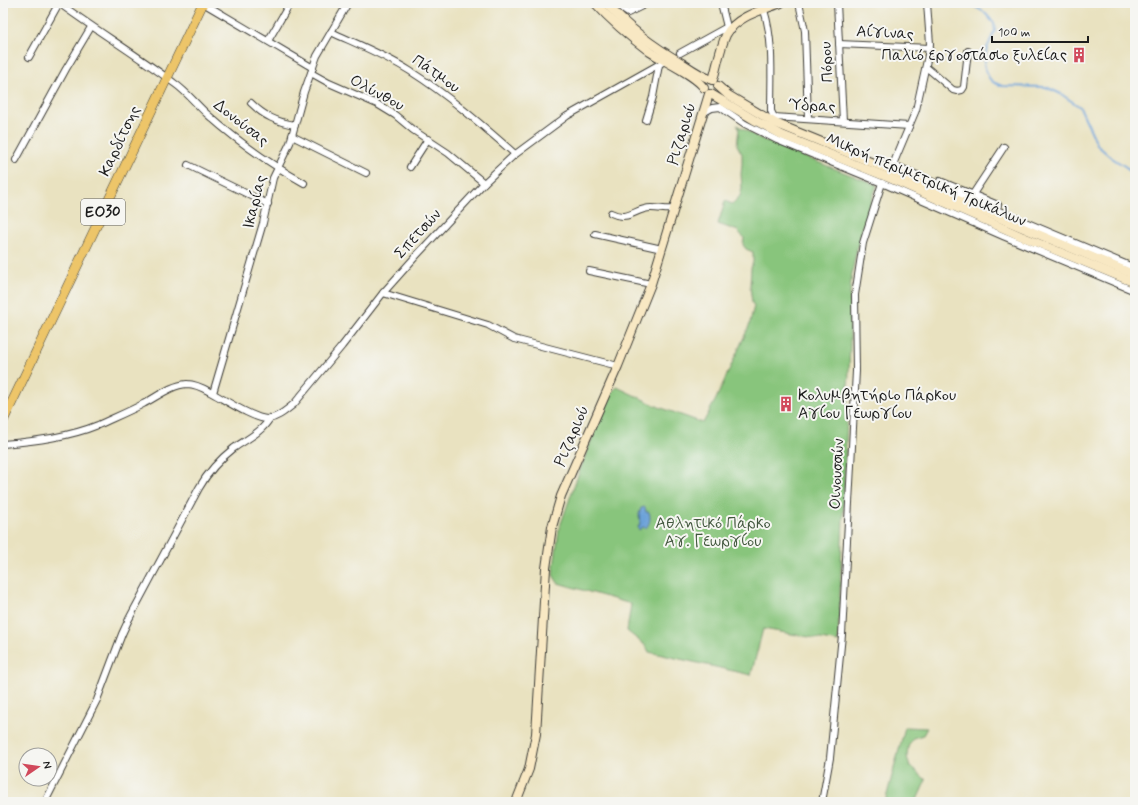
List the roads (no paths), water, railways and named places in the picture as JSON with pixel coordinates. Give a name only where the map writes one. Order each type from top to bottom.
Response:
[{"type":"main road","name":"Καρδίτσης","points":[[3,421],[203,3]]},
{"type":"main road","name":"Μικρή περιμετρική Τρικάλων","points":[[595,3],[623,31],[662,63],[697,81],[708,92],[756,122],[782,135],[889,178],[1000,227],[1135,283]]},
{"type":"main road","name":"Μικρή περιμετρική Τρικάλων","points":[[606,3],[649,41],[699,74],[714,82],[728,95],[771,121],[893,165],[970,206],[1135,275]]},
{"type":"main road","points":[[714,82],[706,82],[708,92],[717,91],[714,82],[729,28],[744,18],[781,3]]},
{"type":"main road","name":"Ριζαριού","points":[[516,802],[529,768],[536,734],[543,606],[547,560],[552,527],[561,496],[618,366],[650,284],[662,249],[708,92]]},
{"type":"street","name":"Δονούσας","points":[[59,3],[91,27],[182,89],[208,114],[231,133],[278,167],[304,183]]},
{"type":"street","points":[[29,57],[59,3]]},
{"type":"street","name":"Ολύνθου","points":[[203,3],[268,41],[329,83],[377,104],[395,115],[413,130],[448,153],[484,183]]},
{"type":"street","points":[[268,41],[290,3]]},
{"type":"street","name":"Ικαρίας","points":[[213,393],[252,265],[268,204],[272,182],[292,136],[312,70],[319,53],[348,3]]},
{"type":"street","points":[[616,3],[628,13],[648,3]]},
{"type":"street","points":[[680,53],[729,28],[721,3]]},
{"type":"street","points":[[799,3],[805,31],[808,119]]},
{"type":"street","name":"Πόρου","points":[[838,3],[843,121]]},
{"type":"street","points":[[893,165],[916,110],[930,48],[927,3]]},
{"type":"street","name":"Ύδρας","points":[[764,10],[769,38],[771,111],[774,117],[909,126]]},
{"type":"street","points":[[16,160],[91,27]]},
{"type":"street","name":"Πάτμου","points":[[331,32],[409,70],[454,103],[515,154]]},
{"type":"street","name":"Αίγινας","points":[[839,44],[930,48]]},
{"type":"street","points":[[926,67],[953,90],[962,90],[964,87],[968,51]]},
{"type":"street","points":[[646,120],[654,97],[662,63]]},
{"type":"street","name":"Σπετσών","points":[[270,418],[286,411],[294,404],[383,293],[450,218],[515,154],[566,116],[662,63]]},
{"type":"street","points":[[251,103],[263,114],[274,120],[295,125]]},
{"type":"street","points":[[703,113],[712,108],[720,107],[740,121],[771,137],[1135,291]]},
{"type":"street","points":[[292,136],[366,173]]},
{"type":"street","points":[[410,167],[428,139]]},
{"type":"street","points":[[973,194],[1004,147]]},
{"type":"street","points":[[188,165],[268,204]]},
{"type":"street","points":[[893,165],[973,194],[998,205]]},
{"type":"street","points":[[893,165],[1135,268]]},
{"type":"street","name":"Οινουσσών","points":[[822,802],[829,768],[843,620],[856,365],[855,295],[863,243],[882,183]]},
{"type":"street","points":[[611,213],[626,216],[643,209],[674,209]]},
{"type":"street","points":[[595,234],[662,249]]},
{"type":"street","points":[[590,271],[650,284]]},
{"type":"street","points":[[383,293],[488,325],[514,338],[618,366]]},
{"type":"street","points":[[3,444],[45,439],[86,430],[143,404],[174,387],[191,384],[202,387],[254,415],[261,418],[270,418]]},
{"type":"street","points":[[45,802],[97,700],[129,619],[201,484],[223,458],[262,429],[270,418]]},
{"type":"water","points":[[645,507],[646,512],[649,512],[650,514],[649,522],[646,528],[643,527],[639,530],[639,514],[641,508]]},
{"type":"waterway","points":[[968,3],[984,12],[994,23],[995,31],[987,48],[984,65],[989,78],[993,82],[1002,86],[1046,87],[1061,94],[1080,107],[1098,146],[1126,167],[1135,177]]},
{"type":"place","name":"Παλιό εργοστάσιο ξυλείας","points":[[1079,55]]},
{"type":"place","name":"Κολυμβητήριο Πάρκου Αγίου Γεωργίου","points":[[786,404]]},
{"type":"park label","name":"Αθλητικό Πάρκο Αγ. Γεωργίου","points":[[713,532]]}]
